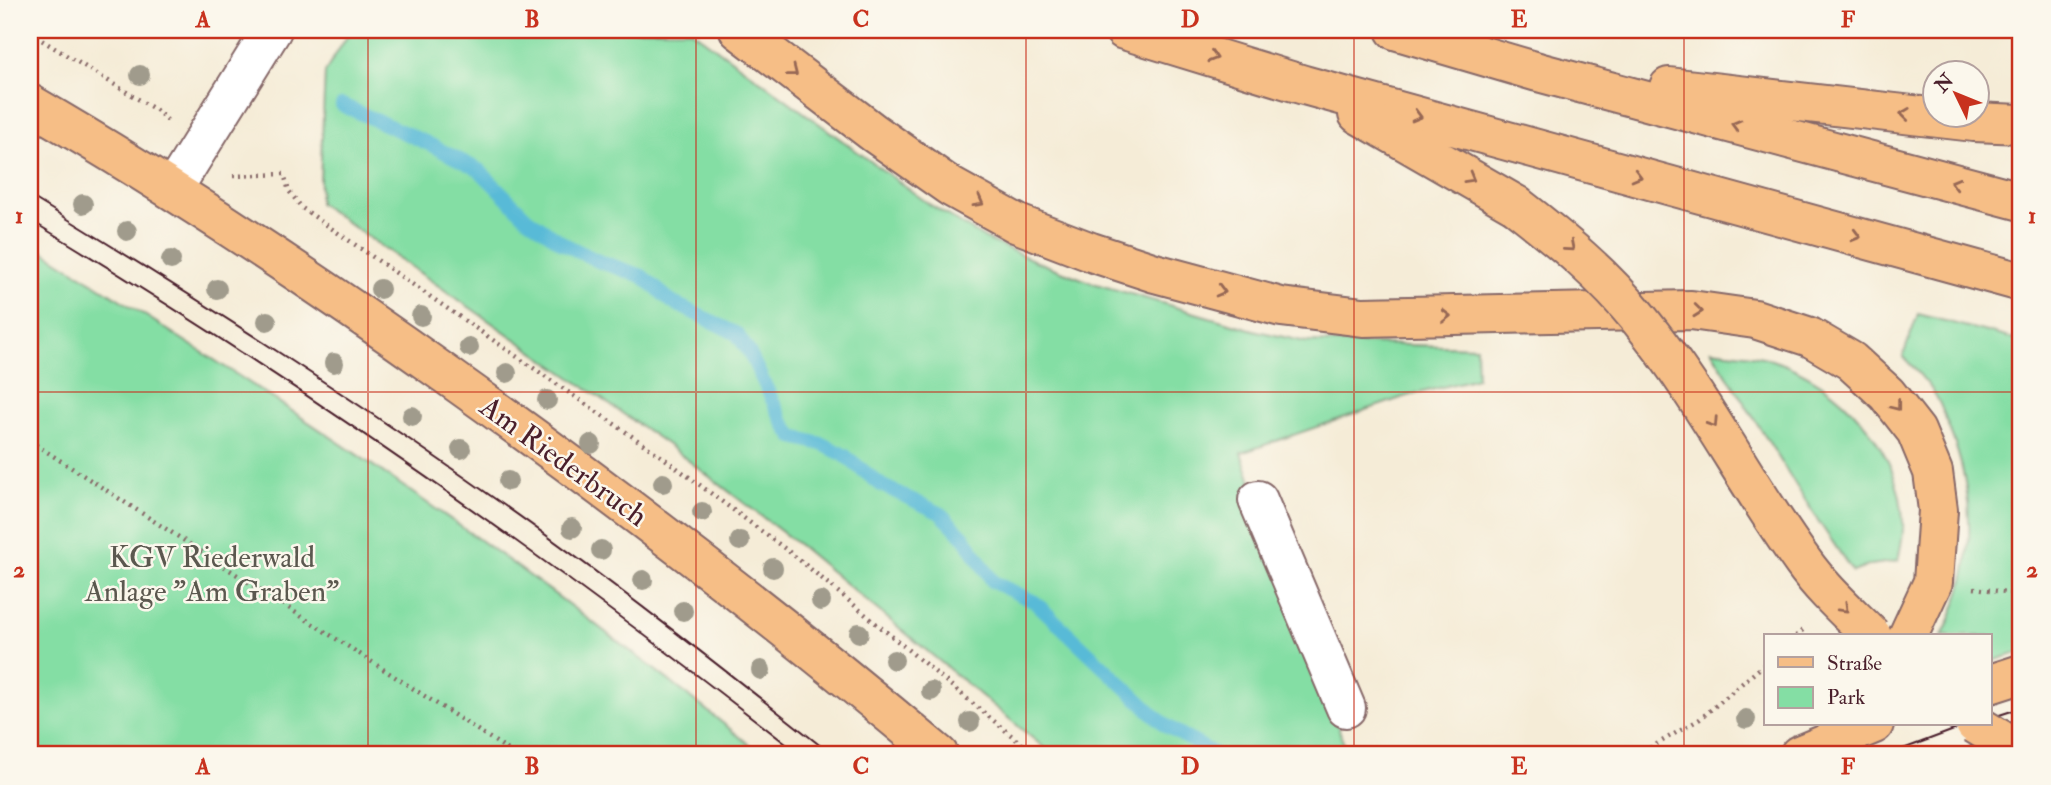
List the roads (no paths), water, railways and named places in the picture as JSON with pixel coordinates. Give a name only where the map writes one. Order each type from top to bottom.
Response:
[{"type":"main road","points":[[739,30],[874,133],[951,187],[1018,224],[1091,253],[1155,273],[1281,307],[1363,317],[1691,310],[1755,319],[1811,337],[1851,361],[1887,394],[1916,431],[1933,472],[1938,510],[1933,582],[1909,634]]},
{"type":"main road","points":[[1124,30],[1304,85],[2021,282]]},
{"type":"main road","points":[[1395,30],[1538,72],[2021,201]]},
{"type":"main road","points":[[1538,72],[1973,122],[2021,124]]},
{"type":"main road","points":[[1304,85],[1516,205],[1569,246],[1640,320],[1706,412],[1803,563],[1824,589],[1870,634]]},
{"type":"main road","name":"Am Riederbruch","points":[[30,104],[173,189],[408,348],[588,477],[939,755]]},
{"type":"main road","points":[[1992,683],[2021,674]]},
{"type":"main road","points":[[1824,740],[1868,726]]},
{"type":"main road","points":[[1978,726],[2021,752]]},
{"type":"street","points":[[173,189],[272,30]]},
{"type":"street","points":[[1258,499],[1346,708]]},
{"type":"waterway","points":[[342,105],[427,143],[479,170],[527,218],[564,244],[598,261],[642,276],[672,302],[737,334],[793,437],[822,444],[844,455],[881,485],[940,513],[965,538],[993,582],[1035,602],[1165,725],[1216,755]]},
{"type":"tram line","points":[[30,196],[263,342],[435,457],[621,591],[832,755]]},
{"type":"tram line","points":[[30,220],[229,344],[423,475],[614,612],[800,755]]},
{"type":"tram line","points":[[1992,717],[2021,708]]},
{"type":"tram line","points":[[1887,755],[1965,726]]},
{"type":"tram line","points":[[1947,755],[2021,730]]},
{"type":"park label","name":"KGV Riederwald Anlage \"Am Graben\"","points":[[212,574]]}]
